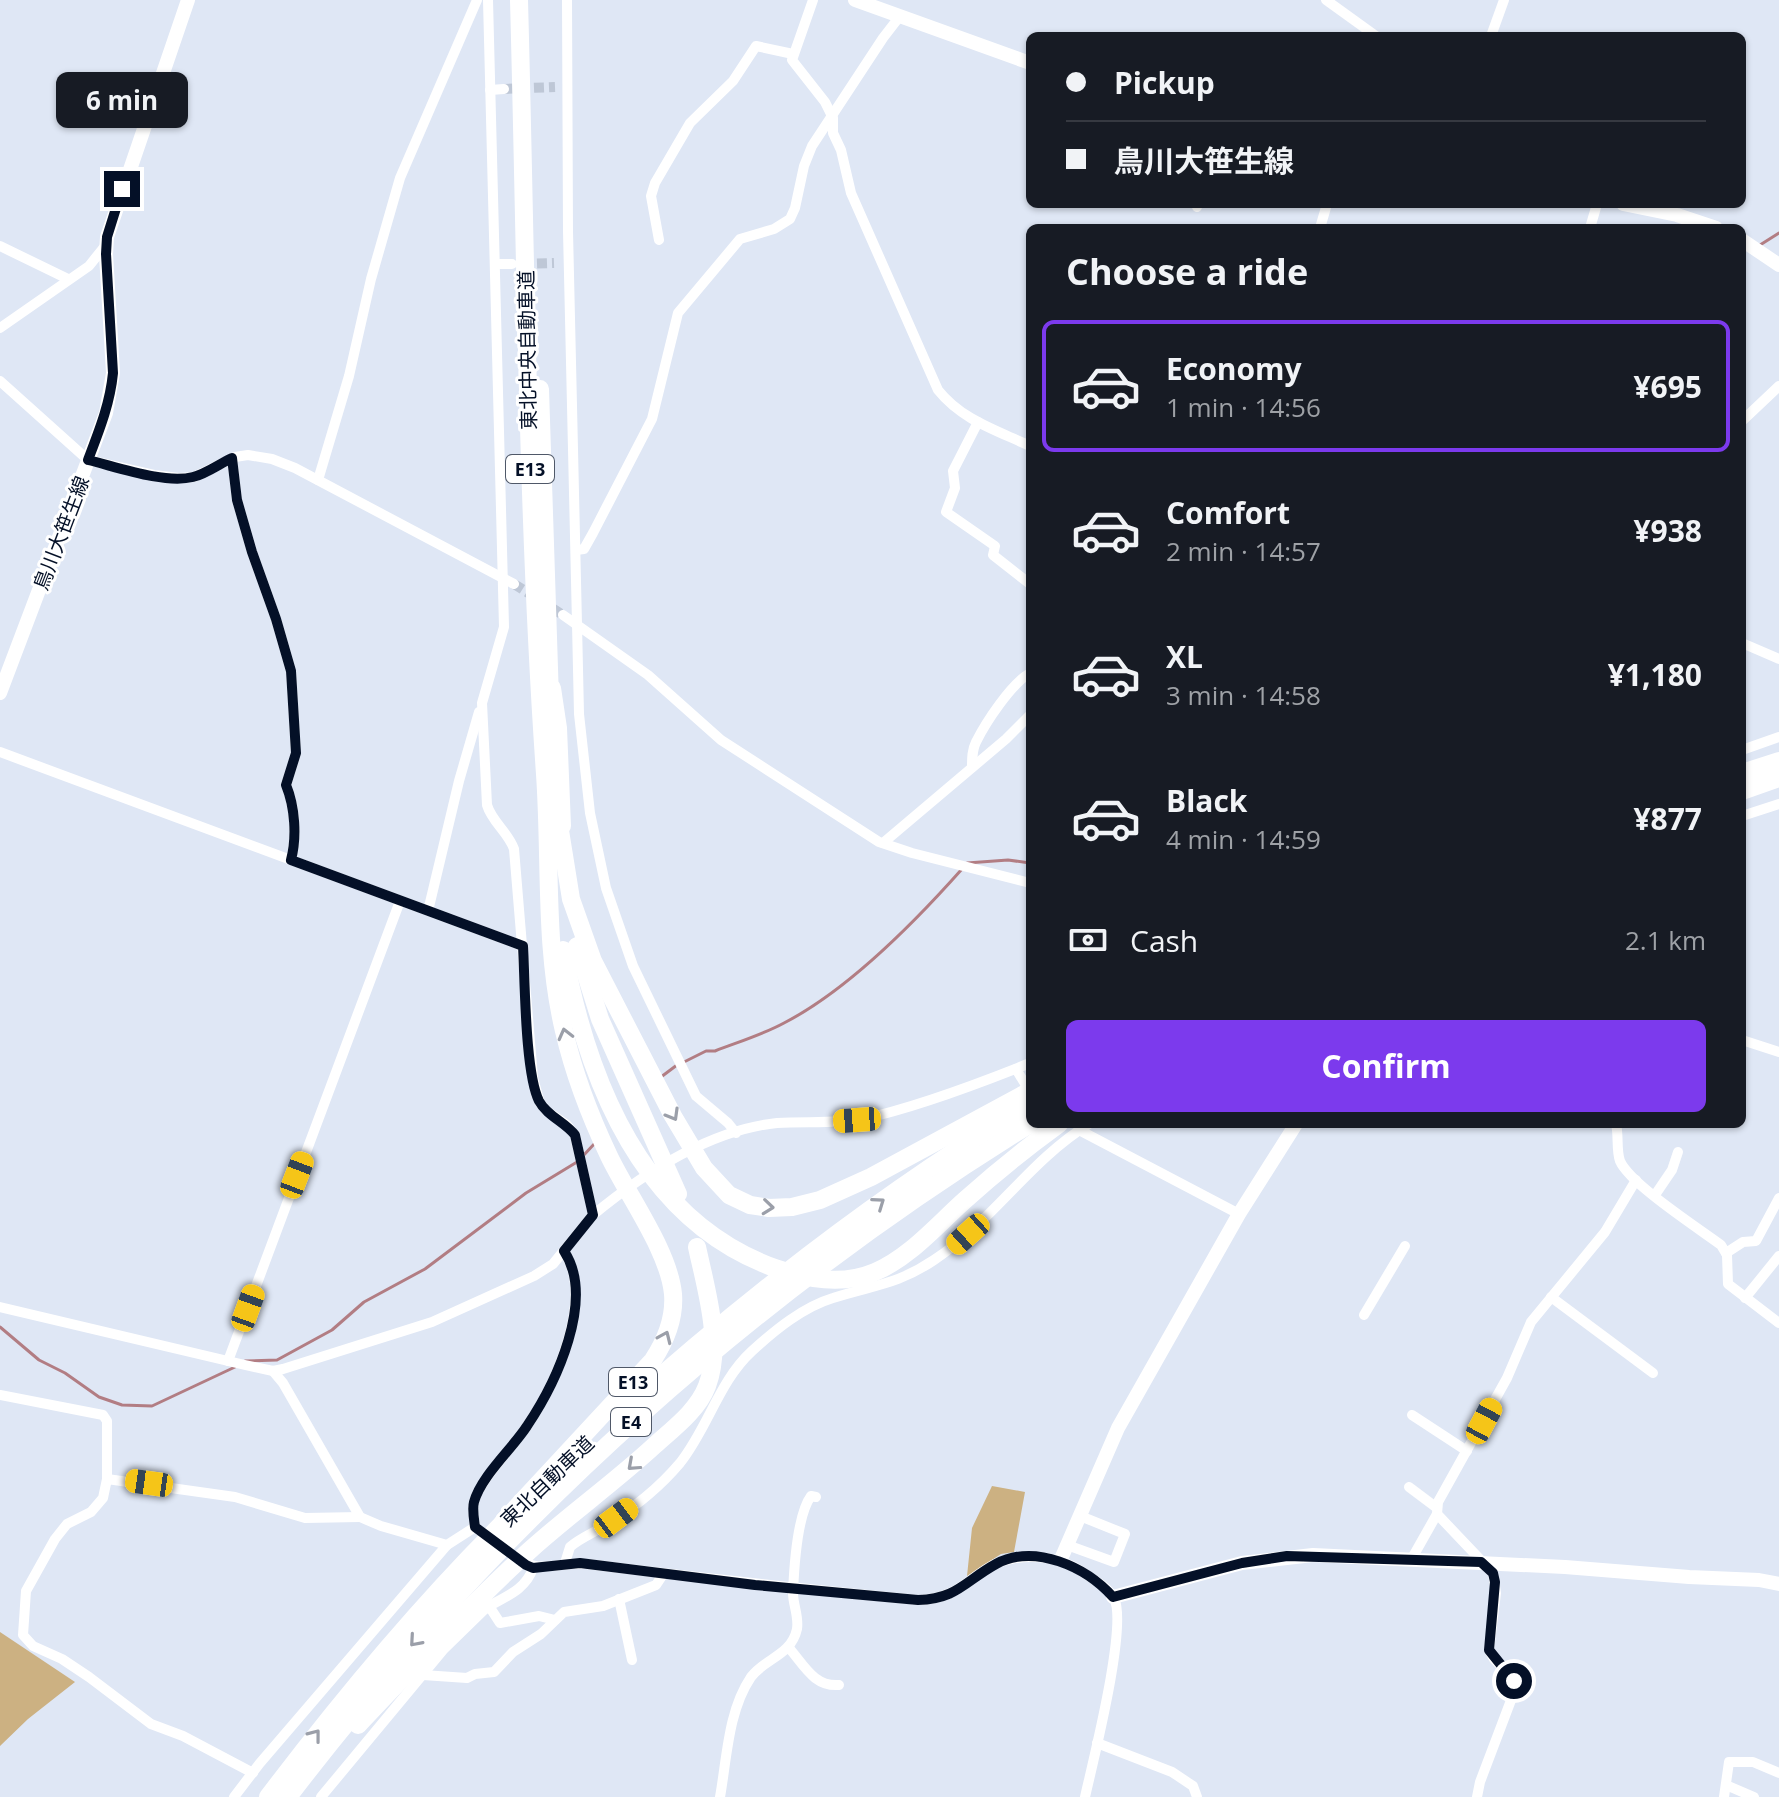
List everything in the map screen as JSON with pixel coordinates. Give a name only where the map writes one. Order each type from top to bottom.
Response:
[{"type":"highway","name":"東北中央自動車道","points":[[519,0],[531,523],[543,674],[546,793],[555,859]]},
{"type":"highway","points":[[1746,772],[1779,761]]},
{"type":"highway","points":[[1746,790],[1779,778]]},
{"type":"highway","name":"E13","points":[[555,859],[585,940],[642,1060],[704,1168],[720,1188],[750,1205],[780,1209],[805,1205],[1025,1118]]},
{"type":"highway","name":"E13","points":[[555,859],[584,974],[600,1019],[674,1192]]},
{"type":"highway","name":"E13","points":[[555,859],[574,1004],[605,1095],[639,1158],[711,1234],[748,1257],[800,1275],[844,1280],[874,1273],[899,1259],[1025,1118]]},
{"type":"highway","name":"E13","points":[[503,1530],[645,1368],[664,1342],[672,1318],[671,1283],[665,1262],[609,1157],[571,1058],[552,949],[555,859]]},
{"type":"highway","name":"東北自動車道","points":[[268,1797],[350,1693],[608,1422],[760,1292],[902,1186],[1025,1118]]},
{"type":"highway","points":[[289,1797],[485,1602],[532,1548],[681,1422],[706,1388],[712,1348],[697,1247]]},
{"type":"highway","name":"東北自動車道","points":[[289,1797],[461,1577]]},
{"type":"street","name":"鳥川大笹生線","points":[[0,693],[106,413],[112,381],[106,245],[112,216],[188,0]]},
{"type":"street","points":[[318,480],[349,376],[371,279],[400,178],[477,0]]},
{"type":"street","points":[[428,911],[459,781],[504,627],[509,582],[495,264],[488,0]]},
{"type":"street","points":[[567,0],[569,263],[579,714],[595,844],[623,942],[681,1068],[696,1096],[736,1133]]},
{"type":"street","points":[[813,0],[792,60],[825,102],[833,118],[833,133],[841,150],[851,193],[938,390],[951,405],[978,422],[1026,444]]},
{"type":"street","points":[[855,0],[1026,62]]},
{"type":"street","points":[[1326,0],[1370,32]]},
{"type":"street","points":[[1492,32],[1504,0]]},
{"type":"street","points":[[576,550],[584,549],[652,419],[678,313],[740,239],[774,229],[790,219],[812,146],[900,16]]},
{"type":"street","points":[[659,240],[651,196],[655,183],[690,123],[733,81],[756,46],[793,54]]},
{"type":"street","points":[[555,87],[567,86]]},
{"type":"street","points":[[490,90],[504,89]]},
{"type":"street","points":[[1643,208],[1704,224]]},
{"type":"street","points":[[1746,243],[1779,265]]},
{"type":"street","points":[[0,328],[89,266],[106,245]]},
{"type":"street","points":[[0,246],[68,279]]},
{"type":"street","points":[[554,263],[569,263]]},
{"type":"street","points":[[495,264],[512,264]]},
{"type":"street","points":[[0,381],[88,460],[179,478],[194,477],[232,458],[259,455],[295,468],[509,582]]},
{"type":"street","points":[[1746,417],[1779,386]]},
{"type":"street","points":[[978,422],[953,471],[955,488],[946,512],[989,540],[995,546],[993,555],[998,561],[1026,581]]},
{"type":"street","points":[[232,458],[237,500],[291,671],[296,753],[286,785],[291,798],[295,844],[291,860]]},
{"type":"street","points":[[563,615],[648,675],[721,740],[883,843],[1026,882]]},
{"type":"street","points":[[1746,645],[1779,659]]},
{"type":"street","points":[[972,767],[972,753],[977,741],[997,708],[1026,677]]},
{"type":"street","points":[[482,703],[487,805],[489,814],[512,842],[514,849],[528,1037],[536,1092],[547,1111],[575,1135],[593,1215]]},
{"type":"street","points":[[883,843],[1026,719]]},
{"type":"street","points":[[1746,749],[1779,737]]},
{"type":"street","points":[[0,752],[523,946]]},
{"type":"street","points":[[1746,815],[1779,804]]},
{"type":"street","points":[[235,1363],[400,901]]},
{"type":"street","points":[[1746,1041],[1779,1052]]},
{"type":"street","points":[[0,1307],[273,1371],[297,1367],[432,1322],[534,1276],[553,1264],[593,1215],[695,1148],[774,1123],[830,1122],[870,1117],[1026,1065]]},
{"type":"street","points":[[1016,1069],[1026,1085]]},
{"type":"street","points":[[1052,1128],[1061,1143]]},
{"type":"street","points":[[565,1563],[574,1543],[616,1518],[668,1477],[692,1446],[734,1371],[764,1341],[818,1304],[897,1281],[938,1258],[981,1222],[1061,1143],[1083,1128]]},
{"type":"street","points":[[1086,1128],[1239,1214]]},
{"type":"street","points":[[1061,1559],[1118,1428],[1239,1214],[1293,1128]]},
{"type":"street","points":[[1616,1128],[1619,1157],[1624,1168],[1721,1245],[1726,1253],[1728,1284],[1779,1323]]},
{"type":"street","points":[[1655,1195],[1672,1170],[1678,1152]]},
{"type":"street","points":[[1411,1560],[1437,1511],[1445,1488],[1507,1378],[1531,1322],[1605,1232],[1636,1180]]},
{"type":"street","points":[[1726,1253],[1743,1242],[1756,1241],[1779,1198]]},
{"type":"street","points":[[1364,1315],[1405,1246]]},
{"type":"street","points":[[475,1527],[474,1502],[539,1408],[569,1338],[576,1291],[574,1270],[564,1251]]},
{"type":"street","points":[[1745,1298],[1779,1256]]},
{"type":"street","points":[[1551,1297],[1653,1373]]},
{"type":"street","points":[[273,1371],[283,1383],[360,1517]]},
{"type":"street","points":[[0,1395],[106,1416],[107,1479],[101,1502],[61,1531],[26,1591],[23,1635],[33,1646],[62,1659],[151,1724],[195,1742],[253,1773]]},
{"type":"street","points":[[1412,1415],[1467,1451]]},
{"type":"street","points":[[107,1479],[235,1497],[305,1518],[360,1517],[447,1545]]},
{"type":"street","points":[[1409,1487],[1437,1511],[1493,1573],[1495,1582],[1489,1650],[1511,1676],[1516,1687],[1477,1797]]},
{"type":"street","points":[[720,1797],[730,1734],[749,1681],[758,1670],[789,1648],[798,1626],[794,1588],[804,1510],[811,1496],[816,1497]]},
{"type":"street","points":[[1067,1545],[1114,1562],[1125,1534],[1080,1516]]},
{"type":"street","points":[[234,1797],[447,1545],[475,1527]]},
{"type":"street","points":[[475,1527],[533,1568],[565,1563],[937,1600],[949,1596],[1003,1560],[1025,1557],[1061,1559],[1104,1587],[1117,1608],[1118,1633],[1085,1797]]},
{"type":"street","points":[[1113,1597],[1242,1563],[1287,1556],[1481,1562],[1746,1579],[1779,1584]]},
{"type":"street","points":[[321,1797],[485,1602],[524,1586],[533,1568]]},
{"type":"street","points":[[423,1675],[467,1678],[494,1672],[513,1652],[541,1634],[564,1612],[593,1609],[656,1585],[664,1573]]},
{"type":"street","points":[[619,1599],[632,1660]]},
{"type":"street","points":[[485,1602],[500,1623],[539,1616],[555,1620]]},
{"type":"street","points":[[789,1648],[817,1682],[839,1685]]},
{"type":"street","points":[[1097,1743],[1172,1772],[1193,1786],[1197,1797]]},
{"type":"street","points":[[1754,1797],[1725,1791],[1729,1762],[1753,1762],[1779,1773]]},
{"type":"shaded area","points":[[992,1486],[1025,1492],[1014,1552],[1001,1554],[967,1576],[972,1528]]},
{"type":"shaded area","points":[[0,1632],[75,1682],[0,1746]]},
{"type":"waterway","points":[[1760,245],[1779,233]]},
{"type":"waterway","points":[[967,863],[1008,860],[1026,862]]},
{"type":"waterway","points":[[684,1062],[706,1051],[715,1051],[759,1035],[832,993],[879,954],[962,869]]},
{"type":"waterway","points":[[661,1077],[677,1065]]},
{"type":"waterway","points":[[582,1157],[596,1142]]},
{"type":"waterway","points":[[245,1361],[277,1360],[332,1330],[364,1302],[425,1269],[526,1193],[577,1162]]},
{"type":"waterway","points":[[0,1327],[39,1360],[65,1373],[99,1397],[122,1405],[152,1406],[235,1367]]},
{"type":"tunnel","points":[[504,89],[555,87]]},
{"type":"tunnel","points":[[522,264],[554,263]]},
{"type":"tunnel","points":[[514,584],[563,615]]},
{"type":"route","points":[[122,189],[112,216],[106,254],[113,373],[111,390],[106,413],[88,460],[179,478],[194,477],[232,458],[237,500],[289,657],[296,753],[286,785],[291,798],[295,844],[291,860],[523,946],[527,1023],[536,1092],[547,1111],[575,1135],[593,1215],[564,1251],[574,1270],[576,1291],[569,1338],[539,1408],[480,1489],[474,1502],[475,1527],[533,1568],[580,1563],[755,1585],[918,1600],[937,1600],[949,1596],[995,1564],[1025,1557],[1061,1559],[1104,1587],[1113,1597],[1242,1563],[1287,1556],[1481,1562],[1493,1573],[1496,1593],[1489,1650],[1514,1681]]}]
